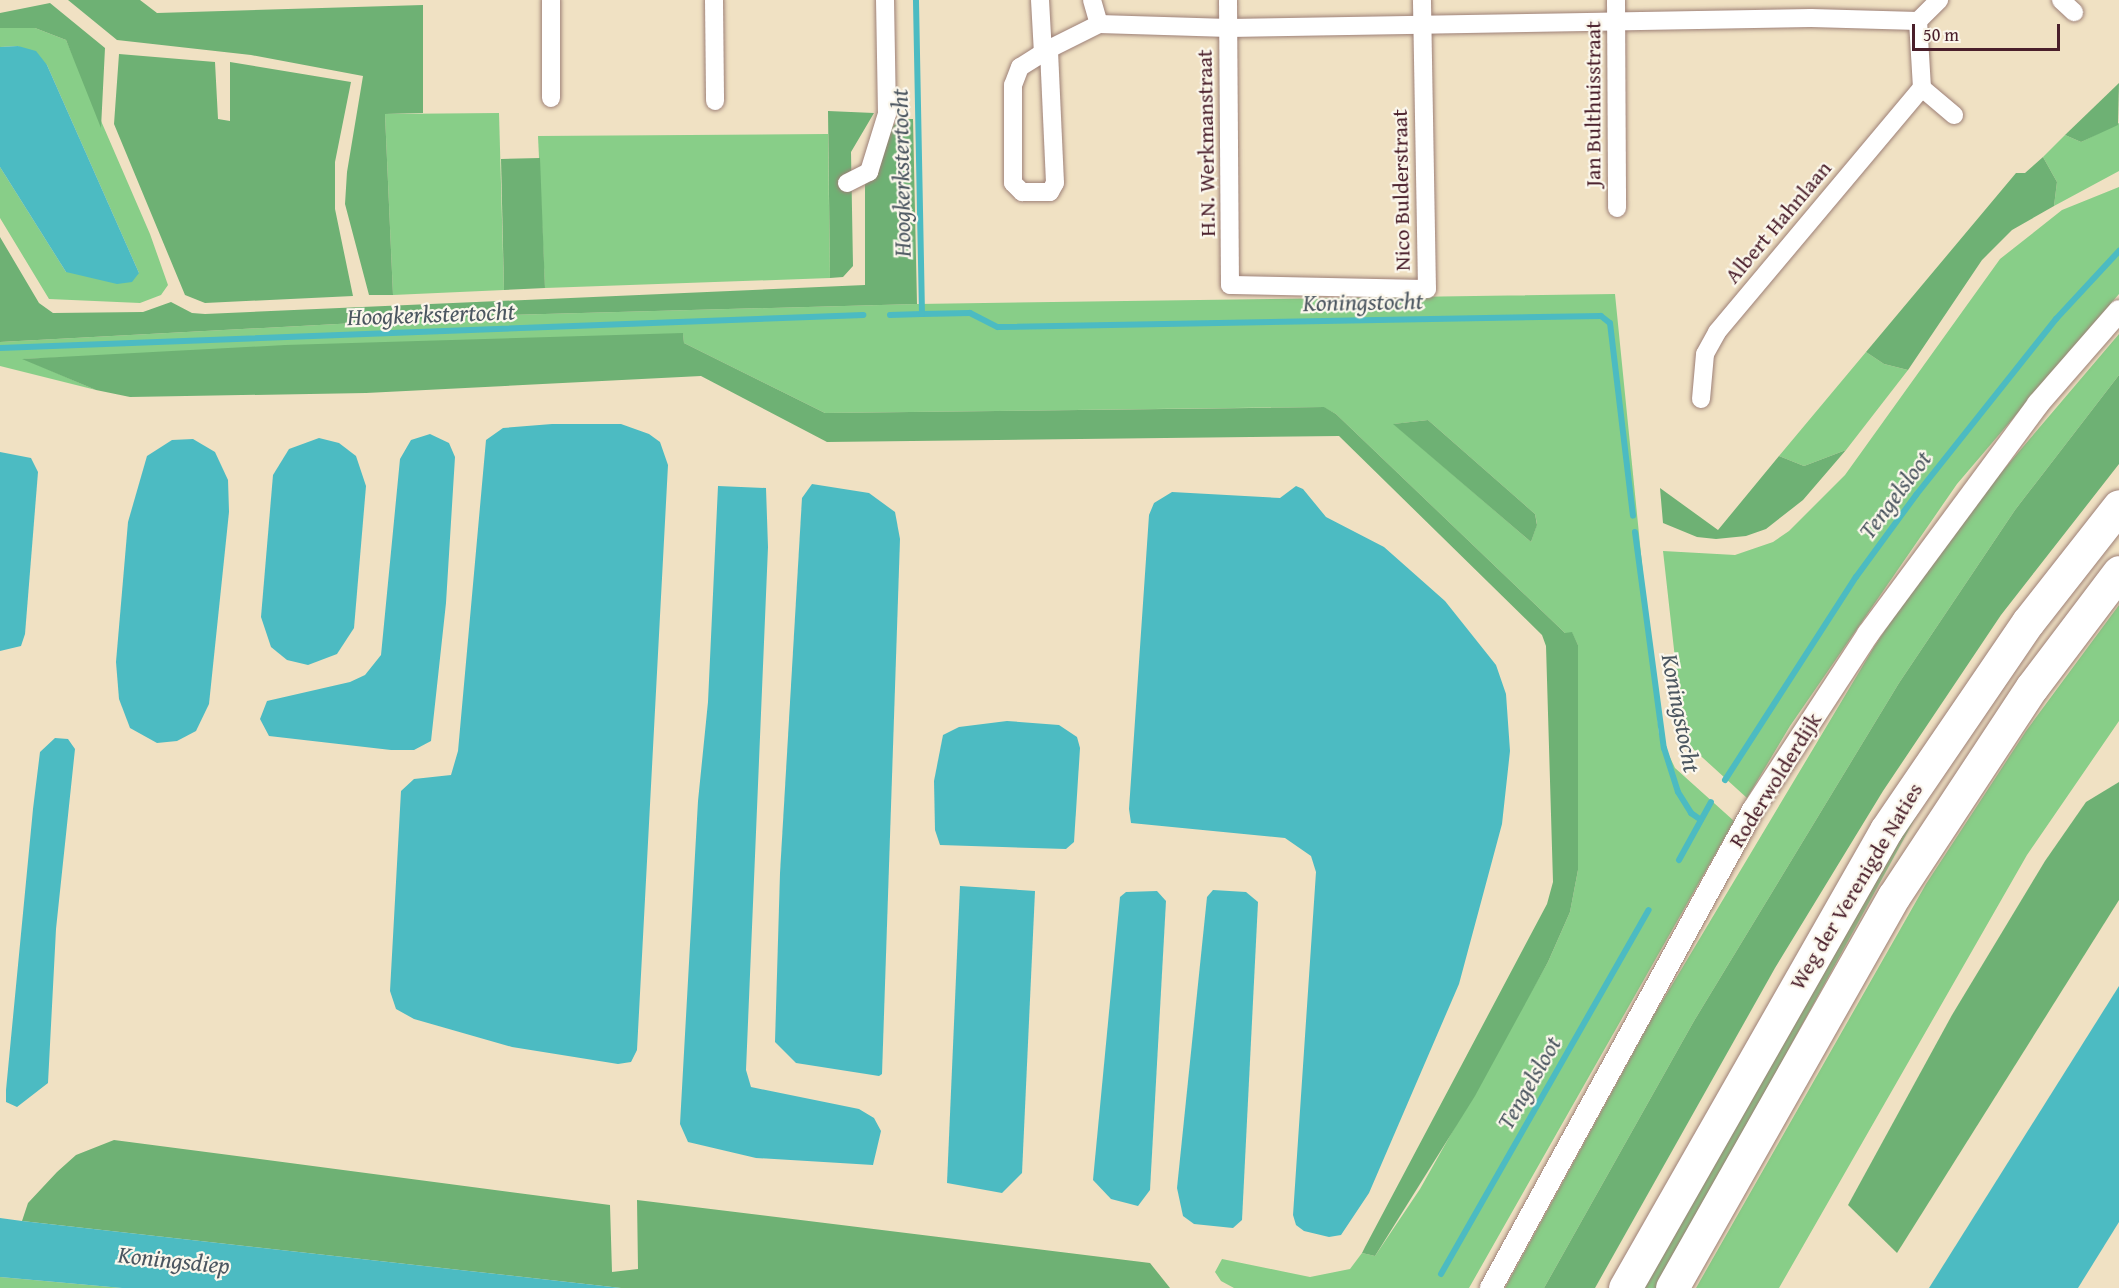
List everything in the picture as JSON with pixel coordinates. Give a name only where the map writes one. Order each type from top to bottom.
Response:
[{"type":"highway","name":"Weg der Verenigde Naties","points":[[1625,1288],[1886,830],[2028,622],[2119,506]]},
{"type":"highway","name":"Weg der Verenigde Naties","points":[[1672,1288],[1894,896],[2025,697],[2119,572]]},
{"type":"street","points":[[550,98],[551,0]]},
{"type":"street","points":[[714,0],[715,101]]},
{"type":"street","points":[[847,183],[869,172],[887,114],[885,0]]},
{"type":"street","points":[[1040,0],[1046,51],[1055,183],[1050,192],[1022,192],[1013,183],[1014,85],[1020,67],[1046,51],[1099,24],[1229,28],[1616,22],[1811,9],[1918,21]]},
{"type":"street","points":[[1092,0],[1099,24]]},
{"type":"street","name":"H.N. Werkmanstraat","points":[[1228,0],[1230,285]]},
{"type":"street","name":"Nico Bulderstraat","points":[[1230,285],[1427,290],[1422,0]]},
{"type":"street","name":"Jan Bulthuisstraat","points":[[1616,0],[1617,208]]},
{"type":"street","points":[[1939,0],[1918,21],[1922,88],[1954,115]]},
{"type":"street","name":"Albert Hahnlaan","points":[[1701,399],[1705,354],[1717,332],[1922,88]]},
{"type":"street","name":"Roderwolderdijk","points":[[1491,1288],[1753,810],[1868,634],[2038,404],[2119,311]]},
{"type":"green space","points":[[68,0],[140,0],[157,13],[423,5],[423,113],[385,114],[393,295],[369,295],[345,204],[347,172],[363,76],[251,55],[117,40]]},
{"type":"green space","points":[[50,3],[105,48],[101,128],[66,40],[35,28],[0,28],[0,13]]},
{"type":"green space","points":[[11,25],[35,28],[66,40],[150,234],[168,285],[161,295],[140,303],[49,299],[0,218],[0,167],[66,272],[139,273],[47,65],[18,46],[0,47],[0,28]]},
{"type":"green space","points":[[119,54],[215,62],[218,119],[230,121],[230,62],[351,82],[335,162],[335,209],[353,296],[205,303],[185,295],[114,124]]},
{"type":"green space","points":[[2119,83],[2118,125],[2081,142],[2065,135]]},
{"type":"green space","points":[[828,111],[874,113],[851,152],[853,266],[843,277],[830,278]]},
{"type":"green space","points":[[499,113],[504,290],[393,295],[385,114]]},
{"type":"green space","points":[[899,119],[913,119],[917,304],[505,315],[0,342],[0,237],[39,303],[53,313],[143,312],[171,302],[192,313],[205,314],[865,285],[865,185],[870,155]]},
{"type":"green space","points":[[2119,123],[2119,171],[2054,206],[2057,182],[2043,157],[2065,135],[2081,142]]},
{"type":"green space","points":[[828,134],[830,278],[545,288],[538,136]]},
{"type":"green space","points":[[2043,157],[2057,182],[2054,206],[2012,230],[1982,260],[1908,370],[1884,364],[1866,352],[2016,173],[2025,173]]},
{"type":"green space","points":[[540,158],[545,288],[504,290],[501,159]]},
{"type":"green space","points":[[2119,187],[2119,294],[1957,484],[1790,726],[1747,798],[1692,748],[1683,730],[1663,551],[1735,555],[1773,542],[1789,531],[1845,475],[2000,259],[2062,210]]},
{"type":"green space","points":[[1615,294],[1659,734],[1675,768],[1734,821],[1469,1288],[1234,1288],[1221,1281],[1215,1272],[1222,1259],[1310,1277],[1350,1269],[1362,1253],[1375,1256],[1420,1189],[1548,962],[1570,912],[1578,870],[1578,645],[1572,633],[1565,633],[1336,414],[1323,407],[825,413],[684,343],[683,334],[24,359],[96,390],[0,366],[0,342],[505,315],[917,304]],"holes":[[[1428,420],[1535,514],[1537,524],[1531,542],[1394,424]]]},
{"type":"green space","points":[[683,333],[684,343],[825,413],[1324,407],[1336,414],[1565,633],[1572,632],[1578,645],[1578,870],[1570,912],[1548,962],[1475,1096],[1375,1256],[1362,1253],[1547,904],[1553,882],[1546,646],[1542,635],[1339,436],[827,442],[701,376],[366,393],[130,397],[96,390],[22,359],[285,345]]},
{"type":"green space","points":[[2119,334],[2119,375],[2015,510],[1899,683],[1694,1021],[1544,1288],[1505,1288],[1654,1015],[1874,647],[1932,559],[1982,495]]},
{"type":"green space","points":[[1866,352],[1884,364],[1908,370],[1846,450],[1804,466],[1779,456]]},
{"type":"green space","points":[[2119,375],[2119,464],[2001,615],[1883,791],[1775,968],[1595,1288],[1544,1288],[1694,1021],[1899,683],[2015,510]]},
{"type":"green space","points":[[1428,420],[1535,514],[1537,525],[1531,542],[1393,424]]},
{"type":"green space","points":[[1846,450],[1803,500],[1766,529],[1746,536],[1716,539],[1697,537],[1663,523],[1660,488],[1718,530],[1779,456],[1804,466]]},
{"type":"green space","points":[[2119,605],[2119,721],[2027,855],[1779,1288],[1696,1288],[1926,884],[2026,731]]},
{"type":"green space","points":[[2119,782],[2119,900],[1897,1253],[1848,1205],[1952,1015],[2045,861],[2086,802]]},
{"type":"green space","points":[[1918,813],[1658,1288],[1638,1288],[1885,858]]},
{"type":"green space","points":[[114,1140],[610,1205],[612,1272],[638,1269],[637,1200],[1150,1263],[1170,1288],[621,1288],[22,1221],[28,1203],[76,1155]]},
{"type":"green space","points":[[0,1277],[122,1288],[0,1288]]},
{"type":"water","points":[[18,46],[36,51],[47,65],[139,273],[132,282],[117,284],[66,272],[0,167],[0,47]]},
{"type":"water","points":[[552,424],[621,424],[649,434],[660,442],[668,465],[637,1050],[631,1062],[618,1064],[512,1047],[414,1019],[396,1009],[390,991],[401,791],[414,779],[451,775],[458,751],[486,440],[503,428]]},
{"type":"water","points":[[430,434],[449,443],[455,457],[446,603],[431,741],[414,750],[391,750],[269,736],[260,719],[267,701],[350,682],[365,675],[381,655],[400,459],[411,440]]},
{"type":"water","points":[[319,438],[339,443],[356,456],[366,486],[354,628],[337,654],[308,665],[287,660],[271,647],[261,617],[273,475],[289,449]]},
{"type":"water","points":[[193,439],[215,452],[228,480],[229,512],[209,704],[196,731],[177,741],[157,743],[130,728],[119,699],[116,662],[128,522],[147,456],[172,440]]},
{"type":"water","points":[[0,452],[31,458],[38,472],[25,634],[21,646],[0,651]]},
{"type":"water","points":[[812,484],[869,493],[895,512],[900,539],[882,1074],[879,1076],[796,1063],[775,1042],[780,873],[802,498]]},
{"type":"water","points":[[718,486],[766,488],[768,547],[746,1070],[751,1087],[859,1109],[874,1118],[881,1131],[873,1165],[756,1158],[688,1142],[680,1124],[698,801],[708,702]]},
{"type":"water","points":[[1296,486],[1303,489],[1326,517],[1384,547],[1445,601],[1496,665],[1506,694],[1510,751],[1502,824],[1459,984],[1369,1193],[1341,1235],[1329,1237],[1304,1231],[1296,1225],[1293,1215],[1316,872],[1311,856],[1285,838],[1131,823],[1129,809],[1149,515],[1154,503],[1172,492],[1280,498]]},
{"type":"water","points":[[1007,721],[1059,725],[1077,737],[1080,748],[1074,842],[1066,849],[940,845],[935,830],[934,781],[943,735],[959,727]]},
{"type":"water","points":[[55,738],[68,739],[75,749],[56,929],[48,1083],[17,1107],[6,1102],[6,1090],[33,809],[40,752]]},
{"type":"water","points":[[960,886],[1035,891],[1022,1173],[1002,1193],[947,1183]]},
{"type":"water","points":[[1213,890],[1246,892],[1258,902],[1242,1220],[1233,1228],[1194,1224],[1183,1216],[1177,1188],[1207,897]]},
{"type":"water","points":[[1157,891],[1166,901],[1150,1190],[1138,1206],[1111,1199],[1093,1180],[1120,897],[1126,892]]},
{"type":"water","points":[[2119,986],[2119,1222],[2078,1288],[1929,1288]]},
{"type":"water","name":"Koningsdiep","points":[[0,1218],[621,1288],[122,1288],[0,1277]]},
{"type":"waterway","name":"Hoogkerkstertocht","points":[[890,315],[922,314],[916,0]]},
{"type":"waterway","name":"Tengelsloot","points":[[1725,780],[1856,577],[1916,495],[2056,319],[2119,251]]},
{"type":"waterway","name":"Koningstocht","points":[[922,314],[970,313],[998,327],[1601,316],[1610,323],[1633,516]]},
{"type":"waterway","name":"Hoogkerkstertocht","points":[[0,348],[863,315]]},
{"type":"waterway","name":"Koningstocht","points":[[1635,532],[1664,748],[1678,792],[1691,813],[1701,820]]},
{"type":"waterway","name":"Tengelsloot","points":[[1679,860],[1711,802]]},
{"type":"waterway","name":"Tengelsloot","points":[[1441,1274],[1649,910]]}]
